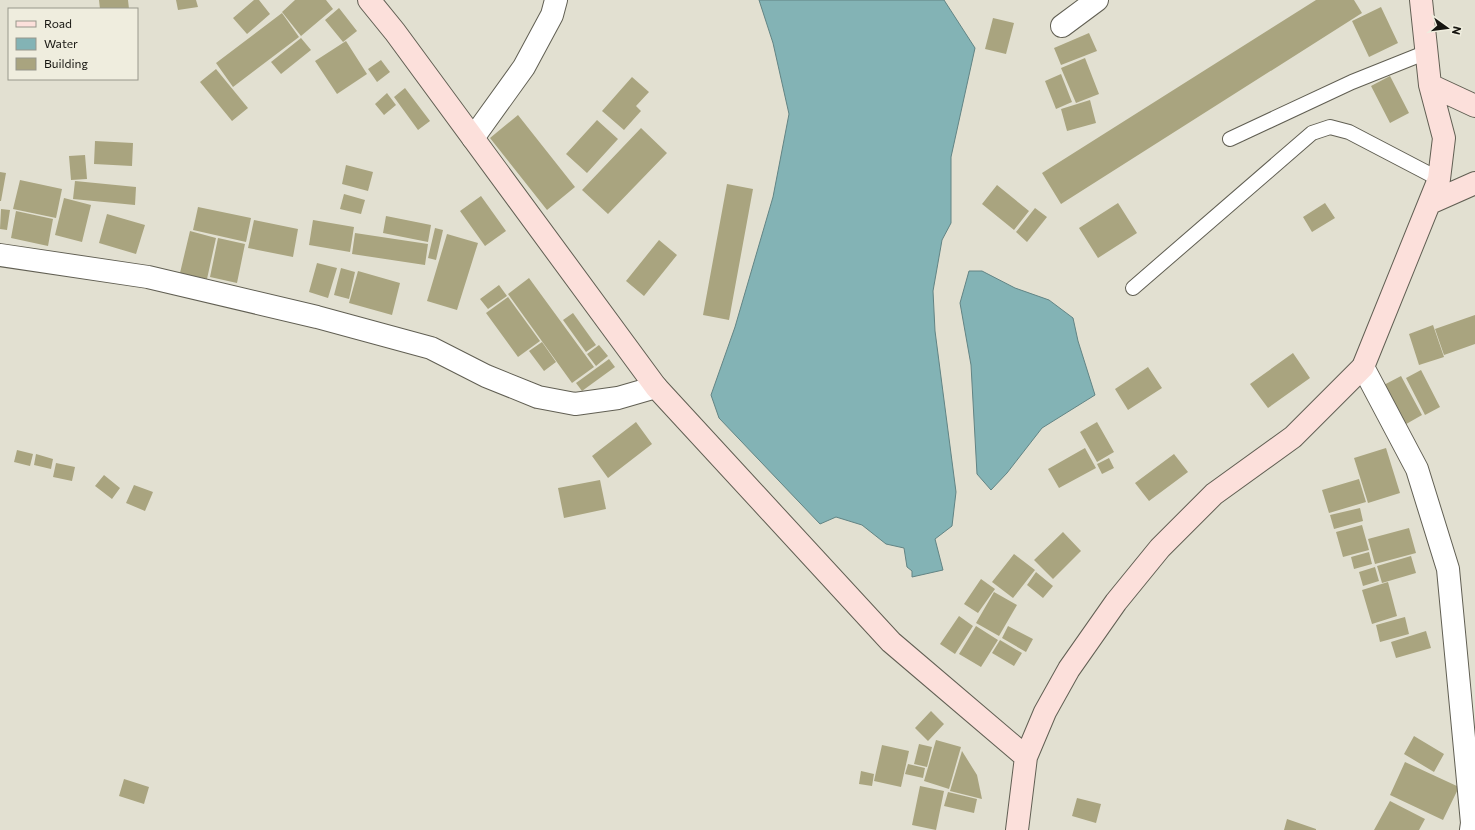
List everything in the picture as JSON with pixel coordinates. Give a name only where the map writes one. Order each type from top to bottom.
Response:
[{"type":"main road","points":[[369,0],[395,32],[656,387],[891,642],[1026,757]]},
{"type":"main road","points":[[1017,830],[1026,757],[1045,712],[1069,669],[1116,602],[1160,548],[1214,494],[1293,437],[1363,366],[1439,179],[1444,138],[1430,85],[1421,0]]},
{"type":"main road","points":[[1430,85],[1475,106]]},
{"type":"main road","points":[[1430,203],[1475,183]]},
{"type":"street","points":[[473,138],[524,67],[552,15],[556,0]]},
{"type":"street","points":[[1062,26],[1097,0]]},
{"type":"street","points":[[0,255],[148,277],[332,321],[431,348],[486,376],[538,397],[575,404],[618,398],[656,387]]},
{"type":"street","points":[[1363,366],[1416,469],[1448,568],[1472,824],[1471,830]]},
{"type":"lane","points":[[1230,139],[1352,82],[1427,52]]},
{"type":"lane","points":[[1133,288],[1312,133],[1330,127],[1350,132],[1439,179]]},
{"type":"water","points":[[759,0],[944,0],[975,48],[951,157],[951,223],[942,240],[933,291],[935,331],[956,492],[952,526],[935,539],[943,570],[912,577],[912,571],[907,567],[904,548],[886,544],[862,525],[836,517],[820,524],[719,418],[711,395],[735,327],[773,197],[789,114],[773,43]]},
{"type":"water","points":[[969,271],[982,271],[1015,288],[1049,300],[1073,318],[1078,341],[1095,395],[1042,428],[1007,473],[991,490],[977,474],[971,365],[960,303]]},
{"type":"building","points":[[99,0],[128,0],[129,8],[100,8]]},
{"type":"building","points":[[176,0],[196,0],[198,7],[178,10]]},
{"type":"building","points":[[254,0],[259,0],[270,14],[247,34],[233,18]]},
{"type":"building","points":[[295,0],[326,0],[333,9],[301,36],[282,12]]},
{"type":"building","points":[[1316,0],[1354,0],[1362,13],[1061,204],[1042,173]]},
{"type":"building","points":[[1381,7],[1398,43],[1369,57],[1352,21]]},
{"type":"building","points":[[339,8],[357,31],[343,42],[325,20]]},
{"type":"building","points":[[282,13],[299,37],[233,87],[216,63]]},
{"type":"building","points":[[993,18],[1014,23],[1006,54],[985,49]]},
{"type":"building","points":[[1089,33],[1097,51],[1061,65],[1054,48]]},
{"type":"building","points":[[301,38],[311,50],[281,74],[271,62]]},
{"type":"building","points":[[346,41],[367,74],[337,94],[315,61]]},
{"type":"building","points":[[1085,58],[1099,94],[1076,103],[1061,68]]},
{"type":"building","points":[[381,60],[390,72],[377,82],[368,69]]},
{"type":"building","points":[[216,69],[248,108],[232,121],[200,82]]},
{"type":"building","points":[[1061,74],[1072,102],[1056,109],[1045,81]]},
{"type":"building","points":[[1390,76],[1409,113],[1390,123],[1371,86]]},
{"type":"building","points":[[632,77],[649,92],[636,106],[641,111],[624,130],[602,111]]},
{"type":"building","points":[[405,88],[430,121],[418,130],[394,97]]},
{"type":"building","points":[[387,93],[396,105],[384,115],[375,104]]},
{"type":"building","points":[[1090,100],[1096,123],[1067,131],[1061,109]]},
{"type":"building","points":[[518,115],[575,187],[547,210],[490,138]]},
{"type":"building","points":[[597,120],[618,139],[587,173],[566,154]]},
{"type":"building","points":[[641,128],[667,153],[608,214],[582,190]]},
{"type":"building","points":[[95,141],[133,143],[132,166],[94,164]]},
{"type":"building","points":[[85,155],[87,179],[71,180],[69,156]]},
{"type":"building","points":[[346,165],[373,172],[368,191],[342,184]]},
{"type":"building","points":[[0,172],[6,173],[1,201],[0,201]]},
{"type":"building","points":[[20,180],[62,189],[56,218],[13,209]]},
{"type":"building","points":[[75,181],[136,187],[135,205],[73,199]]},
{"type":"building","points":[[727,184],[753,189],[729,320],[703,315]]},
{"type":"building","points":[[997,185],[1029,211],[1014,230],[982,204]]},
{"type":"building","points":[[344,194],[365,200],[361,214],[340,209]]},
{"type":"building","points":[[481,196],[506,231],[485,246],[460,211]]},
{"type":"building","points":[[64,198],[91,205],[82,242],[55,235]]},
{"type":"building","points":[[1118,203],[1137,233],[1098,258],[1079,228]]},
{"type":"building","points":[[1325,203],[1335,218],[1312,232],[1303,217]]},
{"type":"building","points":[[198,207],[251,218],[246,242],[193,230]]},
{"type":"building","points":[[1035,208],[1047,217],[1027,242],[1016,232]]},
{"type":"building","points":[[1,209],[10,210],[7,230],[0,229]]},
{"type":"building","points":[[16,211],[53,219],[48,246],[11,238]]},
{"type":"building","points":[[107,214],[145,225],[136,254],[99,243]]},
{"type":"building","points":[[386,216],[431,225],[428,242],[383,233]]},
{"type":"building","points":[[254,220],[298,229],[293,257],[248,248]]},
{"type":"building","points":[[313,220],[354,227],[350,252],[309,245]]},
{"type":"building","points":[[435,228],[443,230],[436,260],[428,258]]},
{"type":"building","points":[[190,231],[216,238],[207,279],[180,273]]},
{"type":"building","points":[[355,233],[428,244],[425,265],[352,254]]},
{"type":"building","points":[[447,234],[478,243],[457,310],[427,301]]},
{"type":"building","points":[[218,238],[245,244],[237,283],[210,277]]},
{"type":"building","points":[[659,240],[677,255],[644,296],[626,281]]},
{"type":"building","points":[[317,263],[337,268],[328,298],[309,292]]},
{"type":"building","points":[[341,268],[355,272],[349,299],[334,295]]},
{"type":"building","points":[[358,271],[400,283],[392,315],[349,303]]},
{"type":"building","points":[[529,278],[594,367],[572,383],[508,294]]},
{"type":"building","points":[[499,285],[507,296],[488,309],[480,299]]},
{"type":"building","points":[[508,297],[540,341],[518,357],[486,313]]},
{"type":"building","points":[[573,313],[596,345],[586,352],[563,320]]},
{"type":"building","points":[[1475,315],[1475,344],[1444,355],[1435,329]]},
{"type":"building","points":[[1433,325],[1444,357],[1419,365],[1409,334]]},
{"type":"building","points":[[542,342],[556,362],[544,371],[529,351]]},
{"type":"building","points":[[599,345],[608,356],[596,366],[587,354]]},
{"type":"building","points":[[1293,353],[1310,378],[1268,408],[1250,384]]},
{"type":"building","points":[[609,359],[615,367],[582,391],[576,383]]},
{"type":"building","points":[[1148,367],[1162,388],[1128,410],[1115,389]]},
{"type":"building","points":[[1421,370],[1440,407],[1425,415],[1406,378]]},
{"type":"building","points":[[1401,376],[1422,415],[1401,427],[1380,387]]},
{"type":"building","points":[[636,422],[652,444],[608,478],[592,456]]},
{"type":"building","points":[[1097,422],[1114,452],[1097,462],[1080,432]]},
{"type":"building","points":[[1085,448],[1096,468],[1059,488],[1048,469]]},
{"type":"building","points":[[1386,448],[1400,493],[1368,503],[1354,458]]},
{"type":"building","points":[[17,450],[33,454],[30,466],[14,462]]},
{"type":"building","points":[[36,454],[53,459],[51,469],[34,465]]},
{"type":"building","points":[[1174,454],[1188,472],[1149,501],[1135,483]]},
{"type":"building","points":[[1109,458],[1114,468],[1102,474],[1097,464]]},
{"type":"building","points":[[56,463],[75,467],[72,481],[53,477]]},
{"type":"building","points":[[104,475],[120,488],[112,499],[95,486]]},
{"type":"building","points":[[1359,479],[1366,502],[1329,513],[1322,490]]},
{"type":"building","points":[[600,480],[606,509],[564,518],[558,488]]},
{"type":"building","points":[[134,485],[153,492],[145,511],[126,503]]},
{"type":"building","points":[[1360,508],[1363,521],[1334,529],[1330,515]]},
{"type":"building","points":[[1362,525],[1369,550],[1343,557],[1336,532]]},
{"type":"building","points":[[1409,528],[1416,553],[1375,564],[1368,539]]},
{"type":"building","points":[[1063,532],[1081,551],[1053,579],[1034,560]]},
{"type":"building","points":[[1369,552],[1372,564],[1354,569],[1351,557]]},
{"type":"building","points":[[1014,554],[1035,570],[1013,598],[992,582]]},
{"type":"building","points":[[1411,556],[1416,573],[1382,583],[1377,566]]},
{"type":"building","points":[[1375,567],[1379,581],[1363,586],[1359,572]]},
{"type":"building","points":[[1036,572],[1053,586],[1043,598],[1027,585]]},
{"type":"building","points":[[981,579],[995,589],[978,613],[964,604]]},
{"type":"building","points":[[1388,582],[1397,616],[1372,624],[1362,590]]},
{"type":"building","points":[[994,592],[1017,605],[999,636],[976,623]]},
{"type":"building","points":[[959,616],[973,626],[955,654],[940,644]]},
{"type":"building","points":[[1405,617],[1409,634],[1380,642],[1376,625]]},
{"type":"building","points":[[976,626],[998,640],[981,667],[959,654]]},
{"type":"building","points":[[1008,626],[1033,639],[1026,652],[1002,638]]},
{"type":"building","points":[[1426,631],[1431,648],[1396,658],[1391,642]]},
{"type":"building","points":[[1000,640],[1022,653],[1014,666],[992,653]]},
{"type":"building","points":[[931,711],[944,724],[928,741],[915,728]]},
{"type":"building","points":[[1414,736],[1444,754],[1434,772],[1404,754]]},
{"type":"building","points":[[936,740],[961,747],[949,789],[924,781]]},
{"type":"building","points":[[919,744],[932,747],[927,767],[914,764]]},
{"type":"building","points":[[882,745],[909,751],[901,787],[874,781]]},
{"type":"building","points":[[962,751],[977,775],[982,799],[950,791]]},
{"type":"building","points":[[1405,762],[1459,787],[1443,820],[1390,795]]},
{"type":"building","points":[[908,764],[925,768],[923,778],[905,774]]},
{"type":"building","points":[[861,771],[874,774],[872,786],[859,784]]},
{"type":"building","points":[[124,779],[149,787],[144,804],[119,796]]},
{"type":"building","points":[[920,786],[944,791],[936,830],[912,825]]},
{"type":"building","points":[[948,792],[977,799],[974,813],[944,806]]},
{"type":"building","points":[[1077,798],[1101,804],[1096,823],[1072,816]]},
{"type":"building","points":[[1390,801],[1425,819],[1419,830],[1374,830]]},
{"type":"building","points":[[1287,819],[1316,829],[1316,830],[1284,830]]}]
